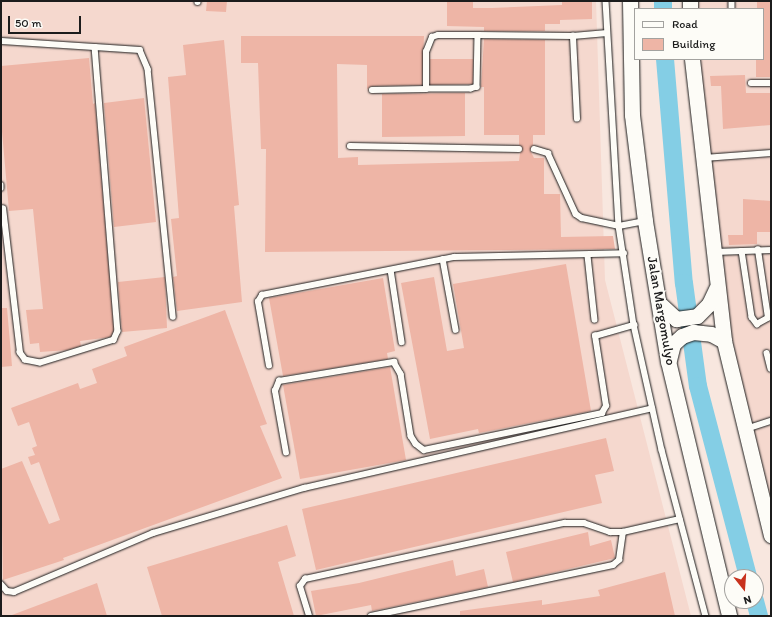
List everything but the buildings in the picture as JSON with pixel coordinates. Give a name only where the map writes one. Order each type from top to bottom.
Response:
[{"type":"main road","name":"Jalan Margomulyo","points":[[630,1],[632,115],[645,221],[665,310],[668,361],[729,616]]},
{"type":"main road","points":[[692,60],[701,158],[714,252],[716,289],[724,341],[769,520],[771,535]]},
{"type":"main road","points":[[665,310],[676,319],[690,318],[701,313],[709,304],[716,289]]},
{"type":"main road","points":[[668,361],[673,344],[693,332],[710,334],[724,341]]},
{"type":"lane","points":[[606,1],[606,33],[619,226],[634,325],[652,408],[706,616]]},
{"type":"lane","points":[[426,89],[426,52],[432,37],[478,35],[573,36],[606,33]]},
{"type":"lane","points":[[372,90],[471,89],[477,87],[478,35]]},
{"type":"lane","points":[[573,36],[577,119]]},
{"type":"lane","points":[[1,41],[140,50],[148,69],[173,317]]},
{"type":"lane","points":[[1,209],[3,209],[20,353],[25,360],[40,363],[114,340],[118,331],[96,47]]},
{"type":"lane","points":[[750,83],[771,83]]},
{"type":"lane","points":[[350,146],[519,149]]},
{"type":"lane","points":[[534,149],[548,153],[553,161],[576,214],[582,218],[619,226],[645,221]]},
{"type":"lane","points":[[701,158],[771,153]]},
{"type":"lane","points":[[742,251],[752,317],[757,324],[768,318],[758,250]]},
{"type":"lane","points":[[714,252],[771,250]]},
{"type":"lane","points":[[269,366],[258,302],[262,295],[443,259],[588,256],[624,253]]},
{"type":"lane","points":[[588,256],[595,320]]},
{"type":"lane","points":[[443,259],[456,330]]},
{"type":"lane","points":[[391,270],[402,342]]},
{"type":"lane","points":[[286,453],[275,391],[279,381],[394,362],[401,374],[412,436],[416,444],[424,450],[602,413],[606,406],[595,336],[634,325]]},
{"type":"lane","points":[[767,353],[771,370]]},
{"type":"lane","points":[[1,584],[7,591],[14,592],[153,533],[304,488],[652,408]]},
{"type":"lane","points":[[745,429],[771,421]]},
{"type":"lane","points":[[309,616],[300,586],[305,579],[565,523],[584,523],[610,532],[623,532],[680,519]]},
{"type":"lane","points":[[371,616],[613,565],[619,560],[623,532]]},
{"type":"shaded area","points":[[1,1],[596,1],[605,280],[691,616],[1,616]]},
{"type":"shaded area","points":[[696,1],[771,1],[771,500],[734,368],[699,60],[764,60],[764,8],[696,8]]},
{"type":"waterway","points":[[663,1],[663,8]]},
{"type":"waterway","points":[[665,60],[684,283],[698,386],[746,569]]},
{"type":"waterway","points":[[757,609],[759,616]]}]
